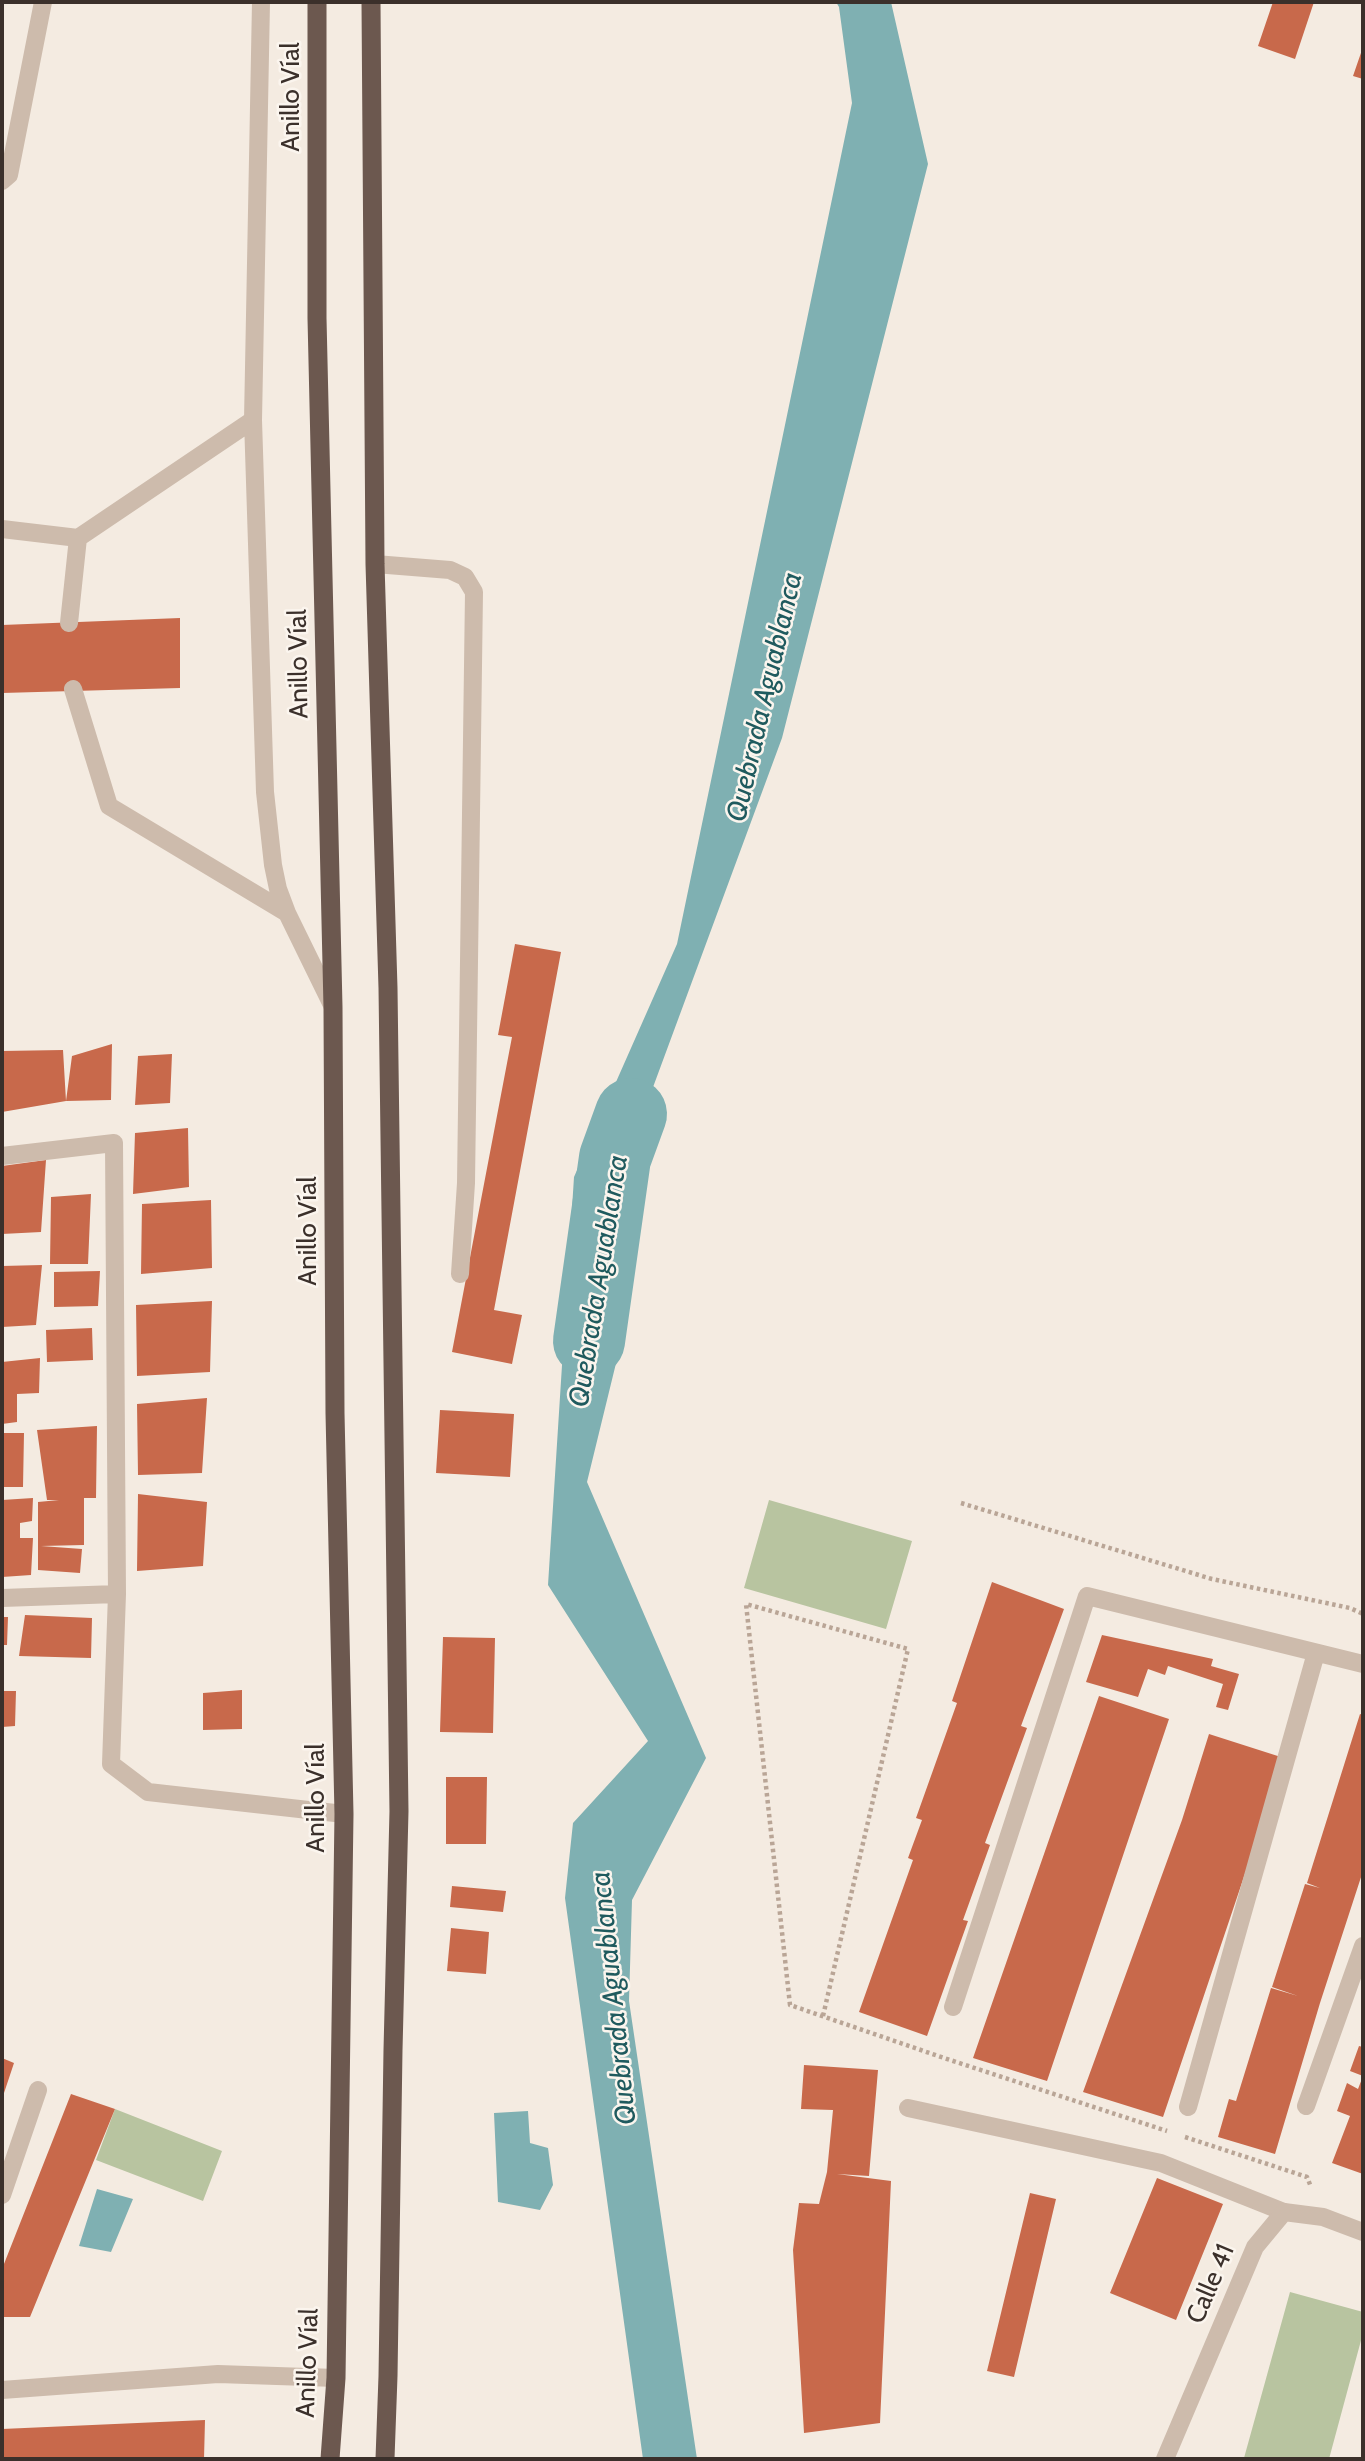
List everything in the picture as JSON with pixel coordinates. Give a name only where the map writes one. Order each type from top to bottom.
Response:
[{"type":"highway","name":"Anillo Víal","points":[[317,2],[317,318],[333,1007],[335,1413],[344,1814],[335,2378],[330,2459]]},
{"type":"highway","points":[[371,2],[375,564],[388,1002],[399,1811],[385,2459]]},
{"type":"street","points":[[2,181],[9,175],[43,2]]},
{"type":"street","points":[[261,2],[253,420],[265,792],[273,865],[287,913],[333,1007]]},
{"type":"street","points":[[2,528],[78,538],[253,420]]},
{"type":"street","points":[[69,623],[78,538]]},
{"type":"street","points":[[375,564],[450,570],[465,577],[474,592],[466,1183],[460,1274]]},
{"type":"street","points":[[73,689],[109,806],[287,913]]},
{"type":"street","points":[[2,1156],[114,1143],[117,1594],[111,1764],[148,1792],[344,1814]]},
{"type":"street","points":[[2,1598],[117,1594]]},
{"type":"street","points":[[953,2007],[1087,1596],[1363,1664]]},
{"type":"street","points":[[1188,2106],[1316,1653]]},
{"type":"street","points":[[1306,2106],[1363,1946]]},
{"type":"street","points":[[2,2195],[38,2090]]},
{"type":"street","points":[[908,2108],[1161,2163],[1284,2212],[1323,2217],[1363,2232]]},
{"type":"street","name":"Calle 41","points":[[1165,2459],[1255,2247],[1284,2212]]},
{"type":"street","points":[[2,2390],[218,2374],[335,2378]]},
{"type":"path","points":[[961,1503],[1212,1579],[1350,1608],[1363,1614]]},
{"type":"path","points":[[746,1604],[908,1649],[822,2016]]},
{"type":"green space","points":[[769,1500],[912,1541],[886,1629],[744,1588]]},
{"type":"green space","points":[[115,2109],[222,2151],[203,2201],[96,2160]]},
{"type":"green space","points":[[1290,2292],[1363,2312],[1363,2333],[1329,2459],[1244,2458]]},
{"type":"water","points":[[836,2],[891,2],[928,164],[782,738],[601,1228],[619,1351],[587,1482],[706,1758],[632,1900],[629,2001],[697,2459],[643,2459],[565,1898],[573,1823],[648,1741],[548,1585],[574,1177],[677,944],[852,103],[839,7]]},
{"type":"water","points":[[528,2111],[530,2143],[548,2148],[553,2185],[540,2210],[498,2202],[494,2113]]},
{"type":"water","points":[[97,2189],[133,2199],[111,2252],[79,2246]]},
{"type":"building","points":[[1273,2],[1314,2],[1295,59],[1258,46]]},
{"type":"building","points":[[1363,47],[1363,79],[1353,76]]},
{"type":"building","points":[[180,618],[180,688],[2,693],[2,625]]},
{"type":"building","points":[[515,944],[561,952],[494,1310],[522,1315],[512,1364],[452,1352],[512,1037],[498,1035]]},
{"type":"building","points":[[112,1044],[111,1100],[66,1101],[72,1056]]},
{"type":"building","points":[[63,1050],[66,1101],[2,1112],[2,1051]]},
{"type":"building","points":[[172,1054],[170,1103],[135,1105],[138,1056]]},
{"type":"building","points":[[188,1128],[189,1187],[133,1194],[135,1133]]},
{"type":"building","points":[[46,1160],[41,1232],[2,1234],[2,1166]]},
{"type":"building","points":[[91,1194],[88,1264],[50,1264],[51,1197]]},
{"type":"building","points":[[211,1200],[212,1268],[141,1274],[142,1204]]},
{"type":"building","points":[[42,1265],[36,1325],[2,1327],[2,1266]]},
{"type":"building","points":[[100,1271],[98,1306],[54,1307],[54,1272]]},
{"type":"building","points":[[212,1301],[210,1372],[137,1376],[136,1305]]},
{"type":"building","points":[[92,1328],[93,1360],[47,1362],[46,1330]]},
{"type":"building","points":[[40,1358],[39,1393],[17,1394],[17,1422],[2,1424],[2,1362]]},
{"type":"building","points":[[207,1398],[202,1473],[138,1475],[137,1404]]},
{"type":"building","points":[[440,1410],[514,1414],[510,1477],[436,1473]]},
{"type":"building","points":[[97,1426],[96,1498],[84,1498],[84,1545],[41,1546],[82,1549],[80,1573],[38,1570],[38,1502],[59,1500],[47,1500],[37,1430]]},
{"type":"building","points":[[2,1433],[24,1433],[23,1487],[2,1487]]},
{"type":"building","points":[[138,1494],[207,1502],[203,1566],[137,1571]]},
{"type":"building","points":[[33,1498],[32,1521],[20,1523],[20,1538],[33,1538],[31,1575],[2,1577],[2,1500]]},
{"type":"building","points":[[992,1582],[1064,1609],[1021,1726],[1027,1728],[985,1843],[990,1845],[963,1920],[968,1921],[927,2036],[859,2012],[913,1860],[908,1858],[922,1820],[916,1818],[957,1703],[952,1701]]},
{"type":"building","points":[[25,1615],[92,1618],[91,1658],[19,1656]]},
{"type":"building","points":[[2,1617],[8,1617],[7,1645],[2,1645]]},
{"type":"building","points":[[1102,1635],[1213,1659],[1211,1666],[1239,1674],[1228,1710],[1216,1707],[1223,1684],[1168,1666],[1165,1675],[1148,1669],[1138,1697],[1086,1682]]},
{"type":"building","points":[[443,1637],[495,1638],[493,1733],[440,1732]]},
{"type":"building","points":[[242,1690],[242,1729],[203,1730],[203,1693]]},
{"type":"building","points":[[2,1691],[16,1691],[15,1726],[2,1727]]},
{"type":"building","points":[[1099,1696],[1169,1719],[1047,2081],[973,2058]]},
{"type":"building","points":[[1360,1714],[1363,1715],[1363,1871],[1275,2154],[1218,2137],[1229,2099],[1236,2101],[1271,1988],[1298,1996],[1272,1987],[1305,1884],[1320,1888],[1307,1883]]},
{"type":"building","points":[[1209,1734],[1284,1758],[1163,2117],[1083,2092],[1182,1820]]},
{"type":"building","points":[[446,1777],[487,1777],[486,1844],[446,1844]]},
{"type":"building","points":[[452,1886],[506,1891],[503,1912],[450,1907]]},
{"type":"building","points":[[451,1928],[489,1932],[486,1974],[447,1971]]},
{"type":"building","points":[[1359,2046],[1363,2047],[1363,2076],[1350,2071]]},
{"type":"building","points":[[2,2058],[14,2063],[2,2099]]},
{"type":"building","points":[[804,2065],[878,2070],[869,2176],[837,2174],[891,2181],[880,2423],[804,2433],[793,2250],[799,2203],[819,2204],[827,2172],[833,2110],[801,2109]]},
{"type":"building","points":[[1363,2076],[1363,2174],[1332,2163],[1350,2116],[1337,2111],[1347,2083],[1358,2089]]},
{"type":"building","points":[[71,2094],[115,2109],[30,2317],[2,2317],[2,2269]]},
{"type":"building","points":[[1157,2178],[1223,2204],[1176,2320],[1110,2293]]},
{"type":"building","points":[[1030,2193],[1056,2199],[1014,2377],[987,2371]]},
{"type":"building","points":[[205,2420],[204,2459],[2,2459],[2,2429]]},
{"type":"waterway","name":"Quebrada Aguablanca","points":[[589,1341],[615,1158],[631,1114]]}]
